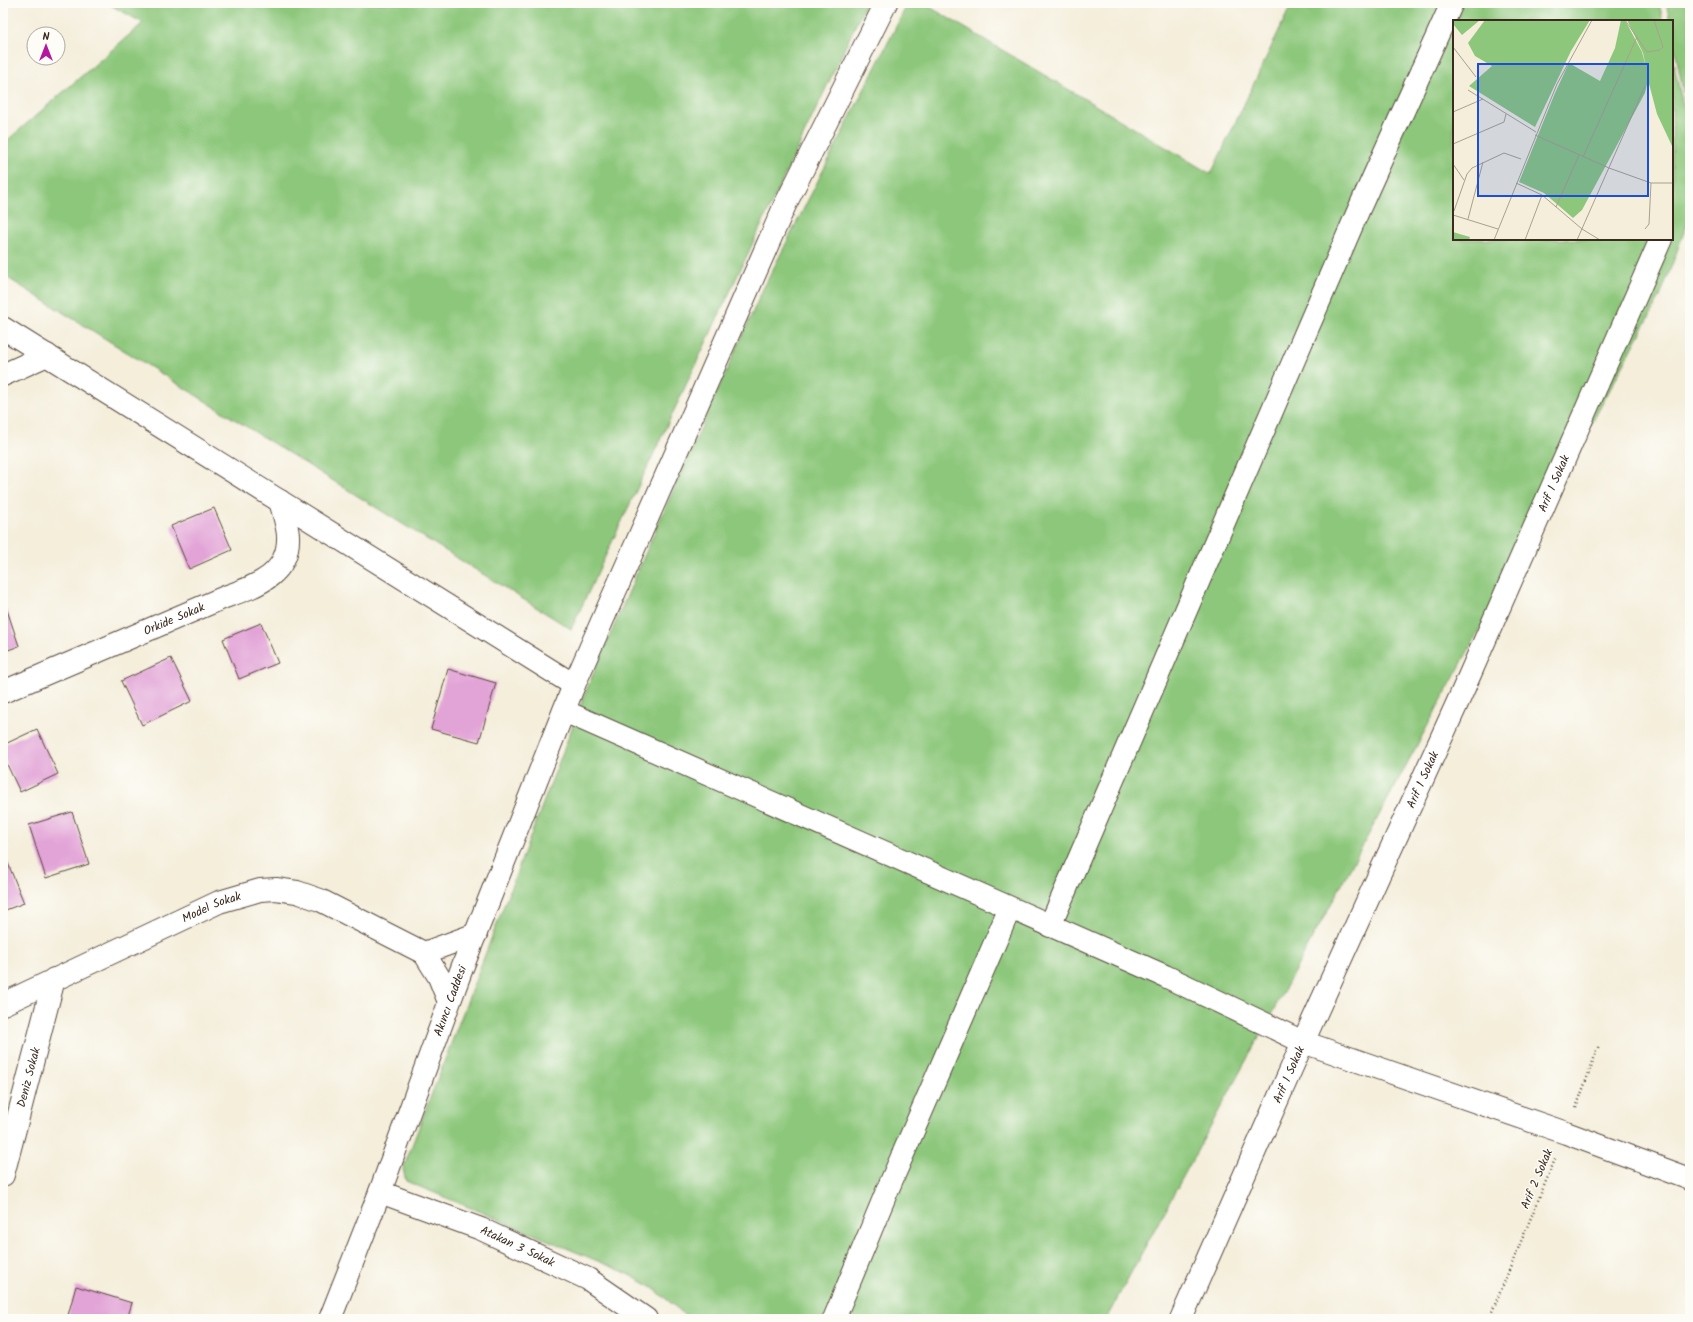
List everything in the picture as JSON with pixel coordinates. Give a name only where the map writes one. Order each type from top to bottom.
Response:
[{"type":"street","name":"Akıncı Caddesi","points":[[330,1319],[380,1192],[476,934],[574,685],[785,205],[886,3]]},
{"type":"street","points":[[1050,926],[1356,216],[1452,3]]},
{"type":"street","name":"Arif 1 Sokak","points":[[1181,1319],[1303,1042],[1460,697],[1661,240]]},
{"type":"street","points":[[3,328],[574,685]]},
{"type":"street","points":[[3,375],[47,355]]},
{"type":"street","name":"Orkide Sokak","points":[[3,692],[218,600],[258,585],[270,576],[282,563],[288,550],[288,533],[280,501]]},
{"type":"street","points":[[564,711],[1165,976],[1303,1042],[1566,1133],[1690,1179]]},
{"type":"street","name":"Model Sokak","points":[[3,1004],[219,902],[260,890],[276,889],[296,892],[314,898],[424,954]]},
{"type":"street","points":[[834,1319],[887,1191],[1010,908]]},
{"type":"street","points":[[450,1002],[436,972],[424,954],[476,934]]},
{"type":"street","name":"Deniz Sokak","points":[[3,1176],[54,979]]},
{"type":"street","name":"Atakan 3 Sokak","points":[[380,1192],[481,1229],[588,1279],[638,1316]]},
{"type":"path","name":"Arif 2 Sokak","points":[[1488,1319],[1566,1133],[1600,1045]]},
{"type":"green space","points":[[107,3],[866,3],[571,629],[3,275],[3,144],[143,23]]},
{"type":"green space","points":[[908,3],[923,3],[1211,174],[1292,3],[1659,3],[1663,20],[1453,20],[1453,240],[1673,240],[1673,61],[1687,122],[1690,158],[1690,216],[1660,297],[1106,1319],[690,1319],[653,1288],[624,1272],[406,1181],[403,1169],[588,686],[763,289]]},
{"type":"green space","points":[[1666,3],[1690,3],[1690,129],[1673,38],[1673,20],[1670,20]]},
{"type":"building","points":[[214,508],[232,550],[189,569],[171,526]]},
{"type":"building","points":[[7,610],[19,646],[3,652],[3,612]]},
{"type":"building","points":[[261,623],[278,663],[239,679],[223,639]]},
{"type":"building","points":[[171,658],[192,701],[142,725],[121,681]]},
{"type":"building","points":[[448,669],[496,683],[479,742],[431,729]]},
{"type":"building","points":[[37,729],[58,774],[20,792],[3,756],[3,745]]},
{"type":"building","points":[[72,812],[89,864],[46,878],[29,825]]},
{"type":"building","points":[[3,856],[5,856],[24,903],[3,911]]},
{"type":"building","points":[[76,1286],[132,1303],[127,1319],[67,1319]]}]
